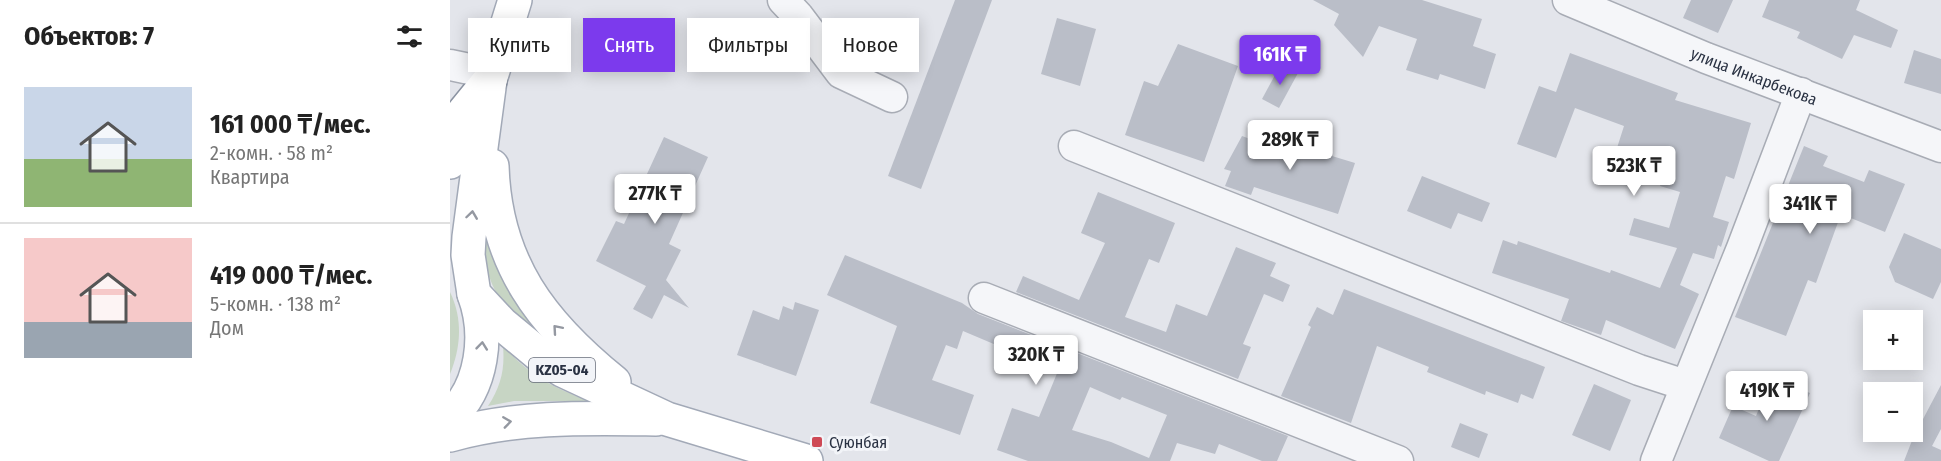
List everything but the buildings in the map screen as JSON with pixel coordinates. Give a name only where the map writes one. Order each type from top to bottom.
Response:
[{"type":"main road","points":[[450,162],[457,154],[491,77],[515,0]]},
{"type":"main road","points":[[450,129],[491,77]]},
{"type":"main road","points":[[474,294],[468,255],[469,237],[491,77]]},
{"type":"main road","points":[[491,77],[493,192],[499,225],[519,274],[546,317],[589,362],[667,419]]},
{"type":"main road","name":"KZ05-04","points":[[450,255],[469,281],[479,307],[483,335],[480,363],[470,390],[450,417]]},
{"type":"main road","name":"KZ05-04","points":[[474,294],[502,324],[542,357],[562,370],[667,419],[806,461]]},
{"type":"main road","name":"KZ05-04","points":[[450,435],[488,425],[518,421],[580,417],[667,419]]},
{"type":"street","points":[[783,0],[842,73],[892,97]]},
{"type":"street","name":"улица Инкарбекова","points":[[1568,0],[1706,58],[1941,147]]},
{"type":"street","points":[[450,65],[491,77]]},
{"type":"street","points":[[1656,461],[1742,248],[1801,93]]},
{"type":"street","points":[[1074,146],[1639,370],[1685,386]]},
{"type":"street","points":[[984,298],[1398,461]]},
{"type":"green space","points":[[481,226],[556,349],[514,314],[497,294],[486,266]]},
{"type":"green space","points":[[450,292],[457,312],[459,333],[450,374]]},
{"type":"green space","points":[[503,346],[532,373],[588,401],[514,401],[488,406],[501,377]]},
{"type":"place","name":"Суюнбая","points":[[817,442]]}]
